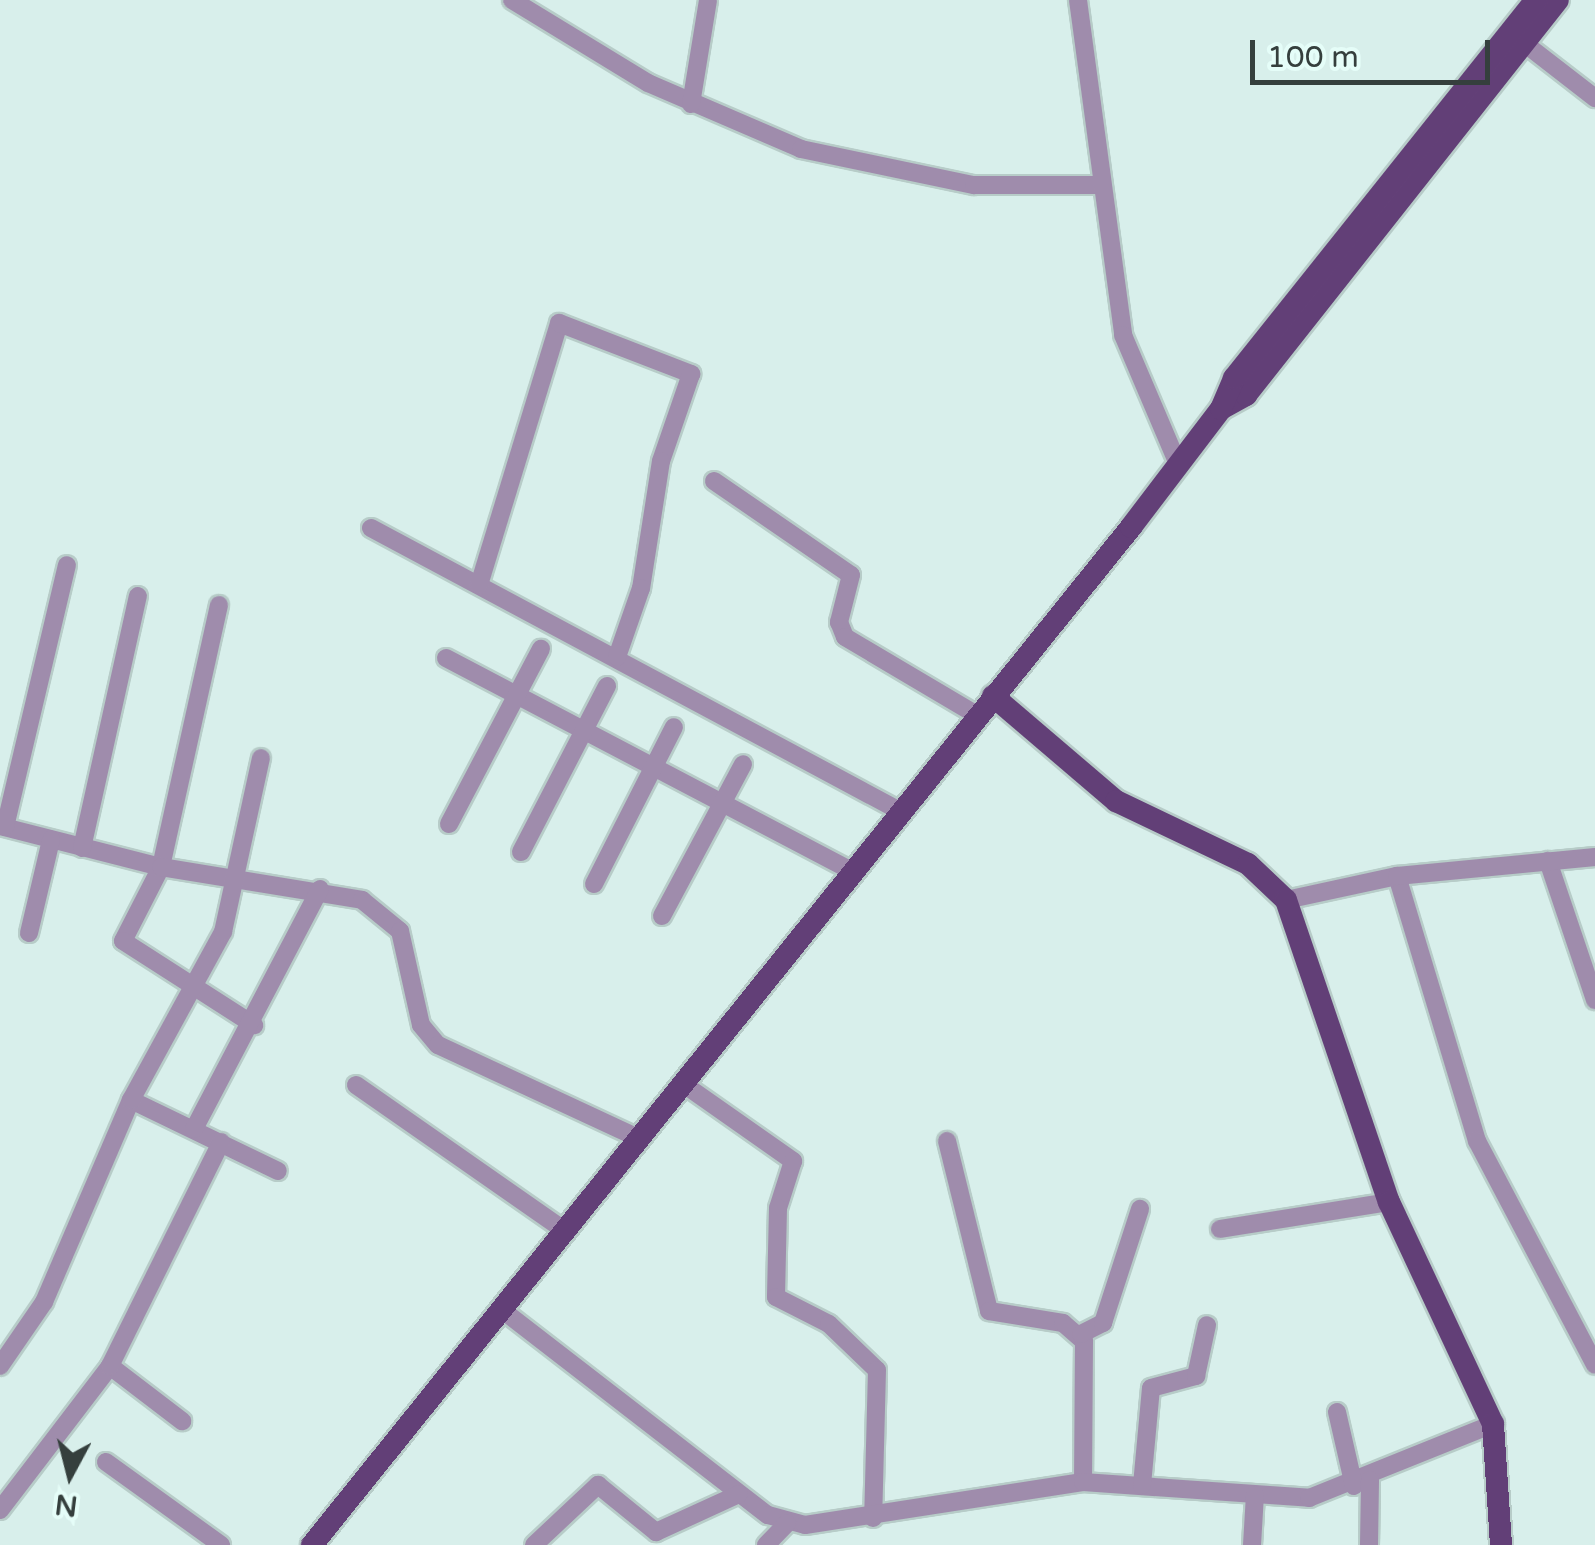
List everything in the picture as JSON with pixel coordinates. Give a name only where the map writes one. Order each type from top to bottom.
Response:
[{"type":"main road","points":[[312,1545],[513,1319],[564,1230],[638,1138],[688,1087],[852,872],[892,806],[977,715],[1131,528],[1222,410],[1234,378],[1536,0]]},
{"type":"main road","points":[[1222,410],[1246,395],[1558,0]]},
{"type":"main road","points":[[993,696],[1116,800],[1248,864],[1286,900],[1389,1202],[1493,1424],[1500,1545]]},
{"type":"street","points":[[512,0],[691,104],[801,149],[889,171],[974,185],[1097,185]]},
{"type":"street","points":[[691,104],[708,0]]},
{"type":"street","points":[[1078,0],[1097,185],[1134,373],[1178,466]]},
{"type":"street","points":[[1524,43],[1595,98]]},
{"type":"street","points":[[480,585],[559,323],[692,374],[661,460],[641,588],[617,657]]},
{"type":"street","points":[[714,480],[851,576],[839,622],[846,637],[977,715]]},
{"type":"street","points":[[371,528],[864,786],[892,806]]},
{"type":"street","points":[[67,565],[2,827],[162,867],[239,881],[320,888],[395,922],[421,1025],[438,1045],[638,1138]]},
{"type":"street","points":[[82,848],[138,596]]},
{"type":"street","points":[[219,605],[162,867],[123,942],[254,1024]]},
{"type":"street","points":[[449,824],[541,648]]},
{"type":"street","points":[[446,658],[852,872]]},
{"type":"street","points":[[521,852],[607,686]]},
{"type":"street","points":[[594,884],[674,727]]},
{"type":"street","points":[[0,1366],[44,1302],[131,1100],[193,989],[239,881],[261,758]]},
{"type":"street","points":[[662,916],[743,764]]},
{"type":"street","points":[[29,932],[51,840]]},
{"type":"street","points":[[1286,900],[1397,876],[1595,857]]},
{"type":"street","points":[[1548,861],[1595,1000]]},
{"type":"street","points":[[1397,876],[1477,1141],[1595,1365]]},
{"type":"street","points":[[194,1130],[254,1024],[320,888]]},
{"type":"street","points":[[356,1086],[564,1230]]},
{"type":"street","points":[[688,1087],[793,1160],[777,1222],[776,1297],[829,1324],[876,1370],[874,1518]]},
{"type":"street","points":[[131,1100],[278,1171]]},
{"type":"street","points":[[947,1141],[989,1311],[1063,1322],[1081,1334]]},
{"type":"street","points":[[0,1510],[110,1366],[220,1142]]},
{"type":"street","points":[[1220,1229],[1389,1202]]},
{"type":"street","points":[[1081,1334],[1102,1324],[1140,1208]]},
{"type":"street","points":[[513,1319],[739,1494],[796,1524],[812,1545]]},
{"type":"street","points":[[1142,1485],[1150,1388],[1196,1376],[1206,1325]]},
{"type":"street","points":[[1081,1334],[1083,1482]]},
{"type":"street","points":[[110,1366],[182,1421]]},
{"type":"street","points":[[1337,1412],[1362,1483],[1369,1545]]},
{"type":"street","points":[[766,1545],[796,1524],[874,1518],[1083,1482],[1309,1498],[1362,1483],[1493,1424]]},
{"type":"street","points":[[106,1462],[221,1545]]},
{"type":"street","points":[[534,1545],[598,1486],[656,1532],[739,1494]]},
{"type":"street","points":[[1252,1545],[1255,1495]]}]
